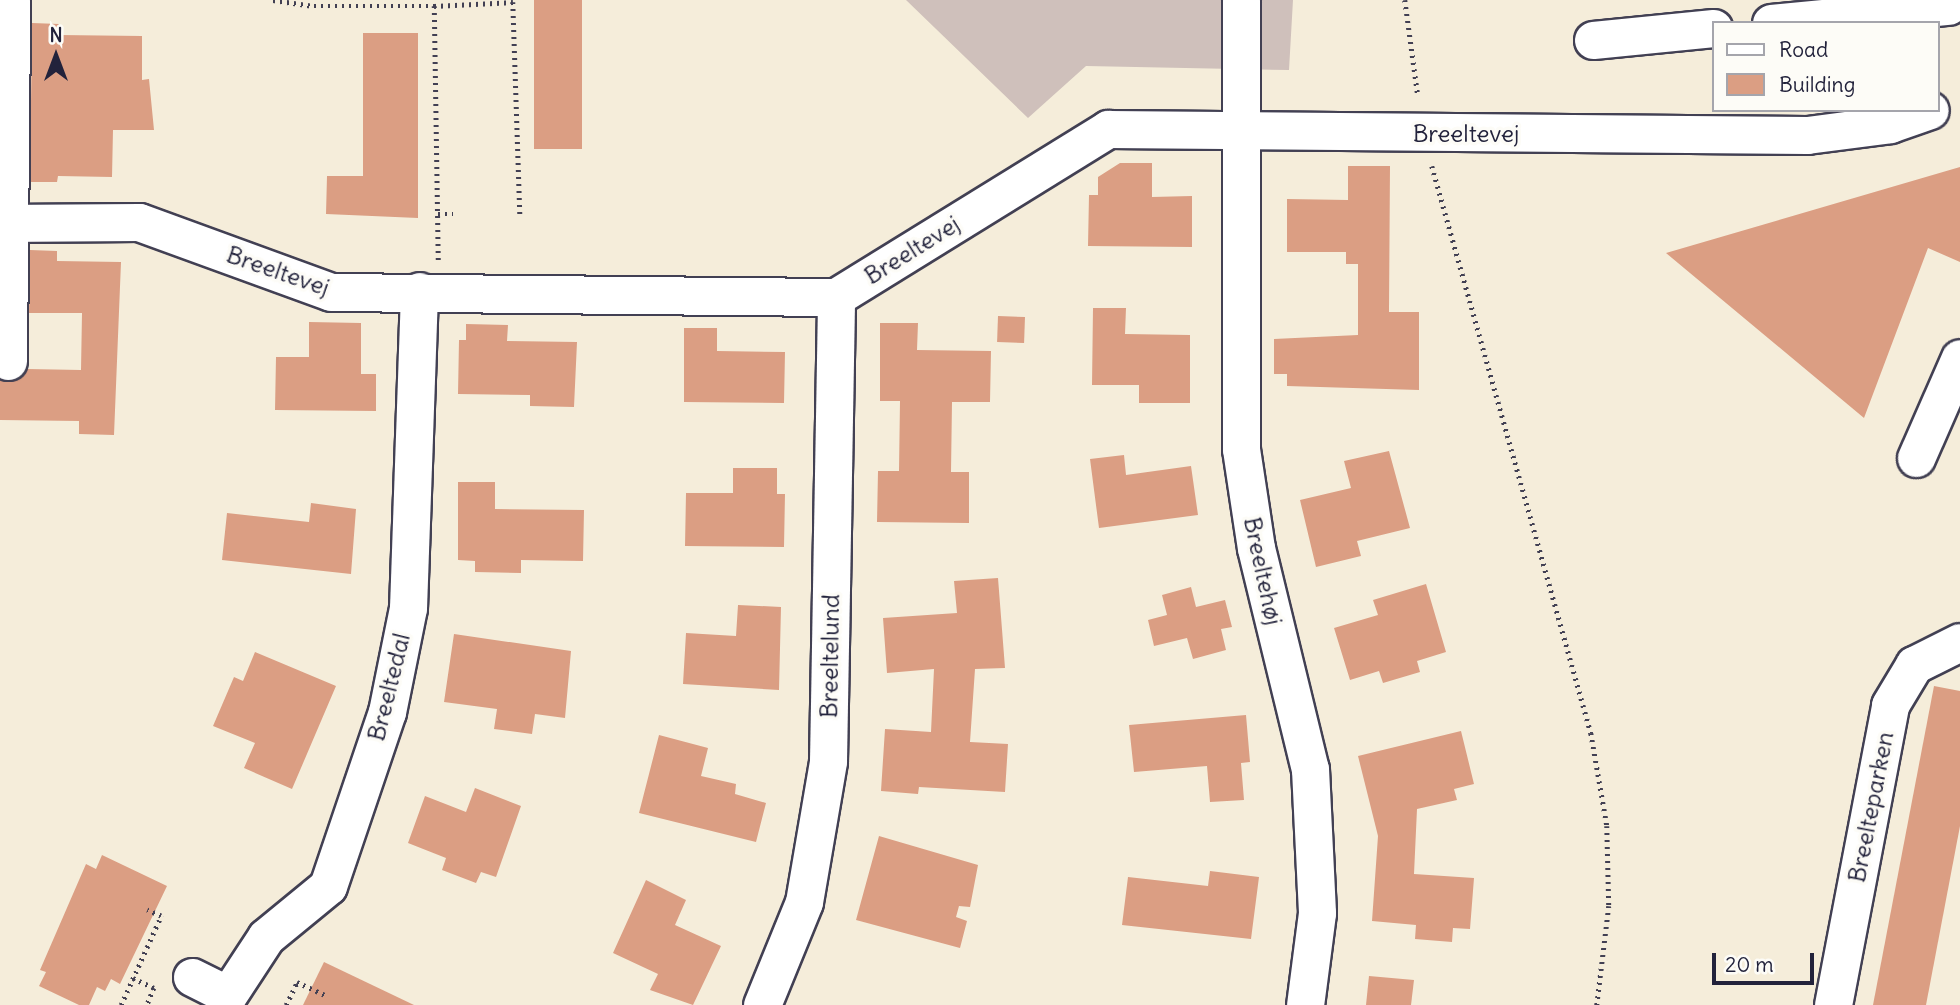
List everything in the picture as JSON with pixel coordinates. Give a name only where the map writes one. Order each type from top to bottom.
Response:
[{"type":"street","points":[[8,361],[5,72],[11,0]]},
{"type":"street","name":"Breeltehøj","points":[[1241,0],[1241,449],[1256,548],[1310,769],[1317,913],[1305,1005]]},
{"type":"street","points":[[1794,21],[1948,6]]},
{"type":"street","points":[[1593,40],[1712,28]]},
{"type":"street","points":[[1939,107],[1960,100]]},
{"type":"street","name":"Breeltevej","points":[[5,223],[139,222],[331,292],[836,297],[1108,130],[1423,134],[1805,122],[1891,124],[1924,112]]},
{"type":"street","name":"Breeltedal","points":[[192,977],[228,995],[266,937],[328,886],[387,712],[408,608],[429,292]]},
{"type":"street","name":"Breeltelund","points":[[762,1005],[804,902],[828,761],[836,297]]},
{"type":"street","points":[[1916,458],[1960,358]]},
{"type":"street","name":"Breelteparken","points":[[1833,1005],[1890,705],[1914,665],[1960,642]]},
{"type":"path","points":[[274,0],[314,6],[434,6],[513,2],[520,214]]},
{"type":"path","points":[[1405,0],[1423,134],[1591,733],[1606,826],[1609,906],[1597,1005]]},
{"type":"path","points":[[429,292],[438,214],[434,6]]},
{"type":"path","points":[[438,214],[453,214]]},
{"type":"path","points":[[121,1005],[161,916],[147,910]]},
{"type":"path","points":[[133,978],[154,988],[147,1005]]},
{"type":"path","points":[[286,1005],[297,982],[325,995]]},
{"type":"shaded area","points":[[906,0],[1293,0],[1289,70],[1086,66],[1028,118]]},
{"type":"building","points":[[534,0],[582,0],[582,149],[534,149]]},
{"type":"building","points":[[32,23],[59,24],[59,35],[142,36],[142,80],[149,79],[154,130],[113,130],[112,177],[58,176],[57,182],[30,182]]},
{"type":"building","points":[[363,33],[418,33],[418,218],[326,214],[327,176],[363,176]]},
{"type":"building","points":[[1120,163],[1152,163],[1152,197],[1192,196],[1192,247],[1088,246],[1089,195],[1098,195],[1098,177]]},
{"type":"building","points":[[1348,166],[1390,166],[1389,312],[1419,312],[1419,390],[1287,386],[1287,374],[1274,374],[1274,339],[1358,335],[1358,264],[1346,264],[1346,252],[1287,252],[1287,199],[1348,200]]},
{"type":"building","points":[[1960,167],[1960,262],[1928,248],[1864,418],[1666,253]]},
{"type":"building","points":[[30,250],[57,251],[57,261],[121,262],[114,435],[79,434],[79,421],[0,420],[0,380],[18,380],[27,369],[81,370],[82,313],[29,313]]},
{"type":"building","points":[[1093,308],[1126,308],[1125,334],[1190,335],[1190,403],[1139,403],[1139,385],[1092,385]]},
{"type":"building","points":[[998,316],[1025,317],[1024,343],[997,342]]},
{"type":"building","points":[[309,322],[361,323],[361,374],[376,374],[376,411],[275,410],[276,357],[309,357]]},
{"type":"building","points":[[880,323],[918,323],[917,350],[991,351],[990,402],[952,402],[951,472],[969,472],[969,523],[877,522],[878,471],[899,471],[900,401],[880,401]]},
{"type":"building","points":[[466,324],[508,325],[507,341],[577,342],[574,407],[530,406],[530,395],[458,394],[459,340],[466,340]]},
{"type":"building","points":[[684,328],[717,328],[717,351],[785,352],[784,403],[684,402]]},
{"type":"building","points":[[1389,451],[1410,528],[1357,541],[1361,556],[1316,567],[1300,500],[1351,488],[1344,461]]},
{"type":"building","points":[[1124,455],[1126,475],[1191,466],[1198,515],[1099,528],[1090,459]]},
{"type":"building","points":[[733,468],[777,468],[777,494],[785,494],[784,547],[685,546],[686,493],[733,493]]},
{"type":"building","points":[[458,482],[495,482],[495,509],[584,510],[583,561],[521,560],[521,573],[475,572],[475,561],[458,560]]},
{"type":"building","points":[[311,503],[356,509],[351,574],[222,560],[227,513],[309,522]]},
{"type":"building","points":[[998,578],[1005,668],[975,669],[970,742],[1008,744],[1005,792],[919,787],[918,794],[881,791],[885,729],[931,732],[934,669],[887,673],[883,618],[957,613],[954,581]]},
{"type":"building","points":[[1426,584],[1446,652],[1417,661],[1420,672],[1383,683],[1379,671],[1350,680],[1334,628],[1378,615],[1373,600]]},
{"type":"building","points":[[1191,587],[1196,607],[1225,600],[1232,627],[1221,629],[1226,650],[1193,659],[1187,638],[1154,646],[1148,620],[1167,615],[1162,595]]},
{"type":"building","points":[[738,605],[781,607],[779,690],[683,684],[686,633],[736,636]]},
{"type":"building","points":[[454,634],[571,651],[565,718],[535,714],[532,734],[494,729],[497,709],[444,702]]},
{"type":"building","points":[[255,652],[336,686],[292,789],[244,768],[255,743],[213,726],[234,677],[243,681]]},
{"type":"building","points":[[1934,686],[1960,691],[1960,826],[1926,1005],[1873,1005]]},
{"type":"building","points":[[1246,715],[1250,762],[1241,763],[1244,800],[1210,802],[1207,766],[1134,772],[1129,725]]},
{"type":"building","points":[[1461,731],[1474,784],[1454,789],[1457,800],[1417,809],[1414,874],[1474,878],[1470,929],[1453,928],[1452,942],[1415,939],[1416,925],[1372,921],[1378,836],[1358,756]]},
{"type":"building","points":[[659,735],[708,748],[701,776],[736,784],[735,794],[766,803],[756,842],[639,813]]},
{"type":"building","points":[[475,788],[521,806],[496,877],[481,872],[476,883],[442,870],[446,858],[408,843],[425,796],[466,812]]},
{"type":"building","points":[[879,836],[978,865],[970,907],[959,906],[956,917],[967,921],[960,948],[856,920]]},
{"type":"building","points":[[102,855],[167,886],[120,984],[111,979],[105,991],[97,987],[89,1005],[79,1005],[39,986],[46,972],[40,970],[86,864],[96,869]]},
{"type":"building","points":[[1210,871],[1259,877],[1251,939],[1122,925],[1128,877],[1208,886]]},
{"type":"building","points":[[646,880],[686,900],[675,925],[721,946],[693,1005],[650,990],[658,974],[613,953]]},
{"type":"building","points":[[324,962],[414,1005],[303,1005]]},
{"type":"building","points":[[1369,976],[1414,980],[1411,1005],[1366,1005]]}]
